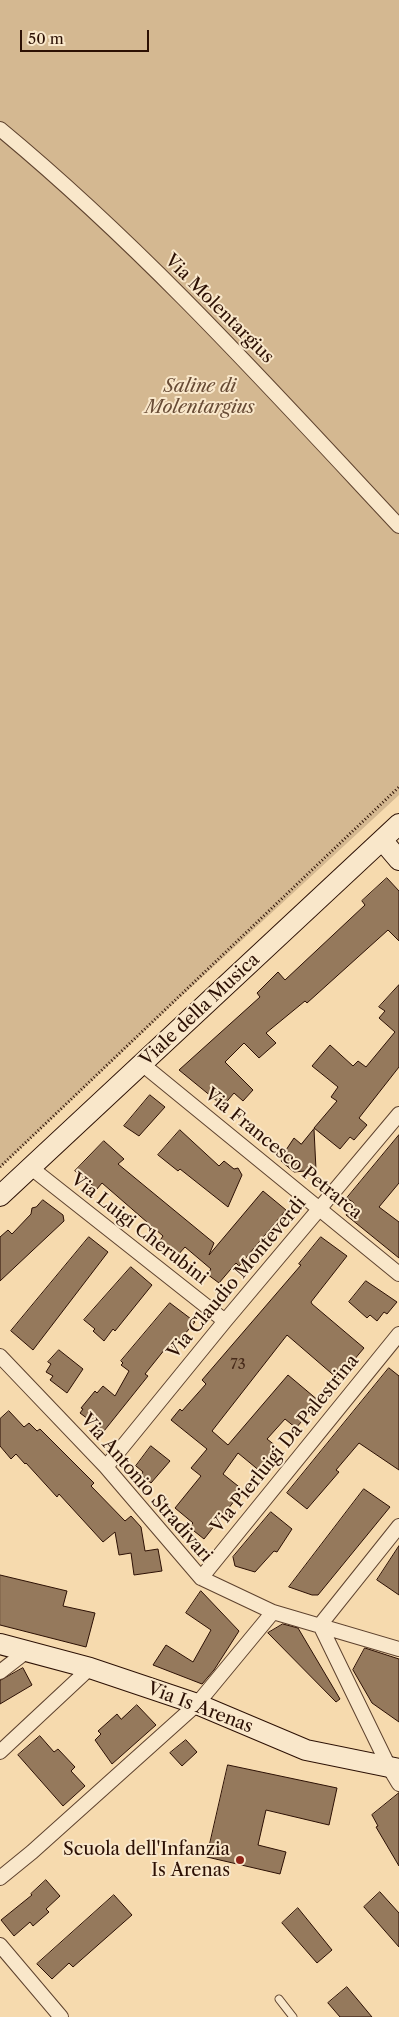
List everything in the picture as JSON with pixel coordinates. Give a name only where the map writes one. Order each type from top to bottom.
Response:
[{"type":"street","name":"Via Molentargius","points":[[0,129],[101,218],[253,369],[399,526]]},
{"type":"street","name":"Viale della Musica","points":[[0,1196],[399,824]]},
{"type":"street","points":[[382,840],[399,860]]},
{"type":"street","name":"Via Francesco Petrarca","points":[[142,1064],[399,1274]]},
{"type":"street","name":"Via Claudio Monteverdi","points":[[106,1467],[224,1321],[399,1114]]},
{"type":"street","name":"Via Luigi Cherubini","points":[[30,1167],[224,1321]]},
{"type":"street","name":"Via Pierluigi Da Palestrina","points":[[201,1578],[399,1334]]},
{"type":"street","name":"Via Antonio Stradivari","points":[[0,1356],[106,1467],[201,1578],[273,1612],[399,1649]]},
{"type":"street","points":[[396,1774],[320,1625],[399,1526]]},
{"type":"street","points":[[0,1878],[32,1852],[197,1704],[273,1612]]},
{"type":"street","name":"Via Is Arenas","points":[[0,1644],[90,1668],[197,1704],[306,1750],[396,1774]]},
{"type":"street","points":[[0,1672],[28,1651]]},
{"type":"street","points":[[0,1752],[90,1668]]},
{"type":"street","points":[[0,1945],[61,2017]]},
{"type":"lane","points":[[279,1999],[293,2017]]},
{"type":"path","points":[[0,1167],[399,787]]},
{"type":"green space","name":"Saline di Molentargius","points":[[0,0],[399,0],[399,795],[172,1005],[0,1168]]},
{"type":"building","points":[[387,878],[399,891],[399,941],[388,930],[307,1003],[305,1001],[266,1033],[276,1043],[259,1058],[244,1043],[225,1062],[253,1090],[243,1101],[234,1093],[223,1106],[179,1070],[260,997],[257,993],[278,972],[285,980],[365,905],[362,901]]},
{"type":"building","points":[[399,985],[399,1067],[359,1118],[367,1125],[354,1140],[350,1137],[340,1149],[314,1128],[337,1101],[331,1097],[338,1087],[312,1066],[330,1045],[353,1066],[358,1061],[366,1067],[395,1032],[379,1018],[385,1011],[379,1007]]},
{"type":"building","points":[[150,1095],[165,1107],[139,1136],[124,1126]]},
{"type":"building","points":[[314,1129],[316,1170],[294,1172],[281,1161],[288,1152],[286,1150],[294,1138],[301,1144]]},
{"type":"building","points":[[180,1130],[219,1166],[224,1161],[234,1169],[238,1168],[242,1175],[228,1207],[180,1169],[178,1171],[158,1155]]},
{"type":"building","points":[[399,1135],[399,1183],[379,1207],[399,1222],[399,1258],[346,1215],[354,1203],[347,1198]]},
{"type":"building","points":[[104,1141],[124,1159],[118,1164],[214,1243],[209,1255],[263,1191],[286,1210],[239,1266],[236,1263],[219,1283],[207,1274],[211,1269],[185,1247],[177,1256],[159,1242],[163,1236],[102,1183],[97,1189],[75,1171]]},
{"type":"building","points":[[43,1200],[63,1215],[64,1221],[0,1281],[0,1237],[8,1230],[12,1234],[31,1214],[32,1208],[36,1207]]},
{"type":"building","points":[[89,1237],[108,1252],[33,1350],[11,1331]]},
{"type":"building","points":[[321,1237],[347,1256],[311,1302],[364,1348],[338,1379],[287,1335],[212,1431],[228,1445],[288,1375],[319,1401],[296,1428],[285,1419],[267,1439],[276,1446],[273,1449],[277,1452],[261,1472],[238,1453],[223,1474],[243,1490],[204,1539],[189,1527],[193,1523],[175,1508],[201,1476],[191,1468],[207,1449],[171,1420],[180,1409],[182,1411],[206,1384],[202,1380],[301,1265],[299,1264]]},
{"type":"building","points":[[131,1267],[152,1285],[115,1331],[113,1329],[104,1341],[93,1331],[95,1329],[84,1320]]},
{"type":"building","points":[[366,1281],[397,1302],[387,1314],[384,1312],[377,1321],[370,1315],[367,1318],[349,1302]]},
{"type":"building","points":[[170,1303],[195,1322],[173,1348],[169,1344],[145,1374],[148,1376],[104,1431],[80,1413],[83,1409],[81,1408],[95,1391],[97,1393],[103,1386],[115,1396],[129,1371],[121,1365],[123,1363],[121,1361]]},
{"type":"building","points":[[59,1350],[83,1369],[67,1393],[50,1380],[53,1376],[46,1372],[51,1364],[48,1362]]},
{"type":"building","points":[[389,1368],[399,1376],[399,1470],[359,1443],[336,1470],[339,1472],[307,1509],[287,1493]]},
{"type":"building","points":[[9,1411],[24,1427],[29,1423],[37,1431],[40,1429],[94,1483],[91,1486],[125,1521],[131,1516],[141,1527],[145,1551],[158,1549],[162,1571],[134,1575],[131,1553],[119,1555],[115,1532],[103,1542],[59,1494],[57,1497],[26,1463],[16,1454],[11,1459],[0,1446],[0,1419]]},
{"type":"building","points":[[151,1446],[170,1461],[151,1483],[141,1475],[143,1472],[136,1466]]},
{"type":"building","points":[[364,1489],[390,1507],[318,1595],[312,1595],[289,1587]]},
{"type":"building","points":[[271,1512],[292,1529],[277,1552],[274,1551],[255,1572],[235,1566],[233,1557]]},
{"type":"building","points":[[399,1546],[399,1595],[377,1580]]},
{"type":"building","points":[[0,1575],[67,1591],[63,1606],[95,1613],[86,1647],[0,1625]]},
{"type":"building","points":[[201,1591],[239,1631],[214,1670],[202,1684],[153,1665],[166,1645],[193,1662],[211,1630],[186,1613]]},
{"type":"building","points":[[283,1624],[298,1628],[340,1699],[336,1702],[268,1633]]},
{"type":"building","points":[[365,1648],[399,1659],[399,1722],[372,1703],[353,1670]]},
{"type":"building","points":[[23,1668],[32,1685],[0,1704],[0,1681]]},
{"type":"building","points":[[137,1705],[156,1725],[112,1764],[95,1740],[101,1734],[98,1731],[117,1714],[121,1719]]},
{"type":"building","points":[[40,1736],[54,1752],[58,1749],[75,1767],[71,1771],[85,1786],[63,1806],[18,1755]]},
{"type":"building","points":[[186,1740],[197,1752],[182,1766],[170,1753]]},
{"type":"building","points":[[228,1765],[337,1788],[329,1825],[266,1810],[258,1845],[286,1852],[280,1874],[207,1857]]},
{"type":"building","points":[[399,1793],[399,1866],[376,1827],[378,1826],[372,1815]]},
{"type":"building","points":[[46,1880],[60,1896],[46,1909],[49,1912],[33,1926],[30,1922],[14,1936],[1,1920],[32,1895]]},
{"type":"building","points":[[380,1892],[399,1913],[399,1947],[364,1907]]},
{"type":"building","points":[[114,1895],[132,1915],[73,1967],[69,1963],[52,1979],[37,1964]]},
{"type":"building","points":[[298,1908],[332,1950],[317,1963],[282,1923]]},
{"type":"building","points":[[347,1987],[372,2017],[340,2017],[328,2003]]},
{"type":"place","name":"Scuola dell'Infanzia Is Arenas","points":[[240,1860]]}]
